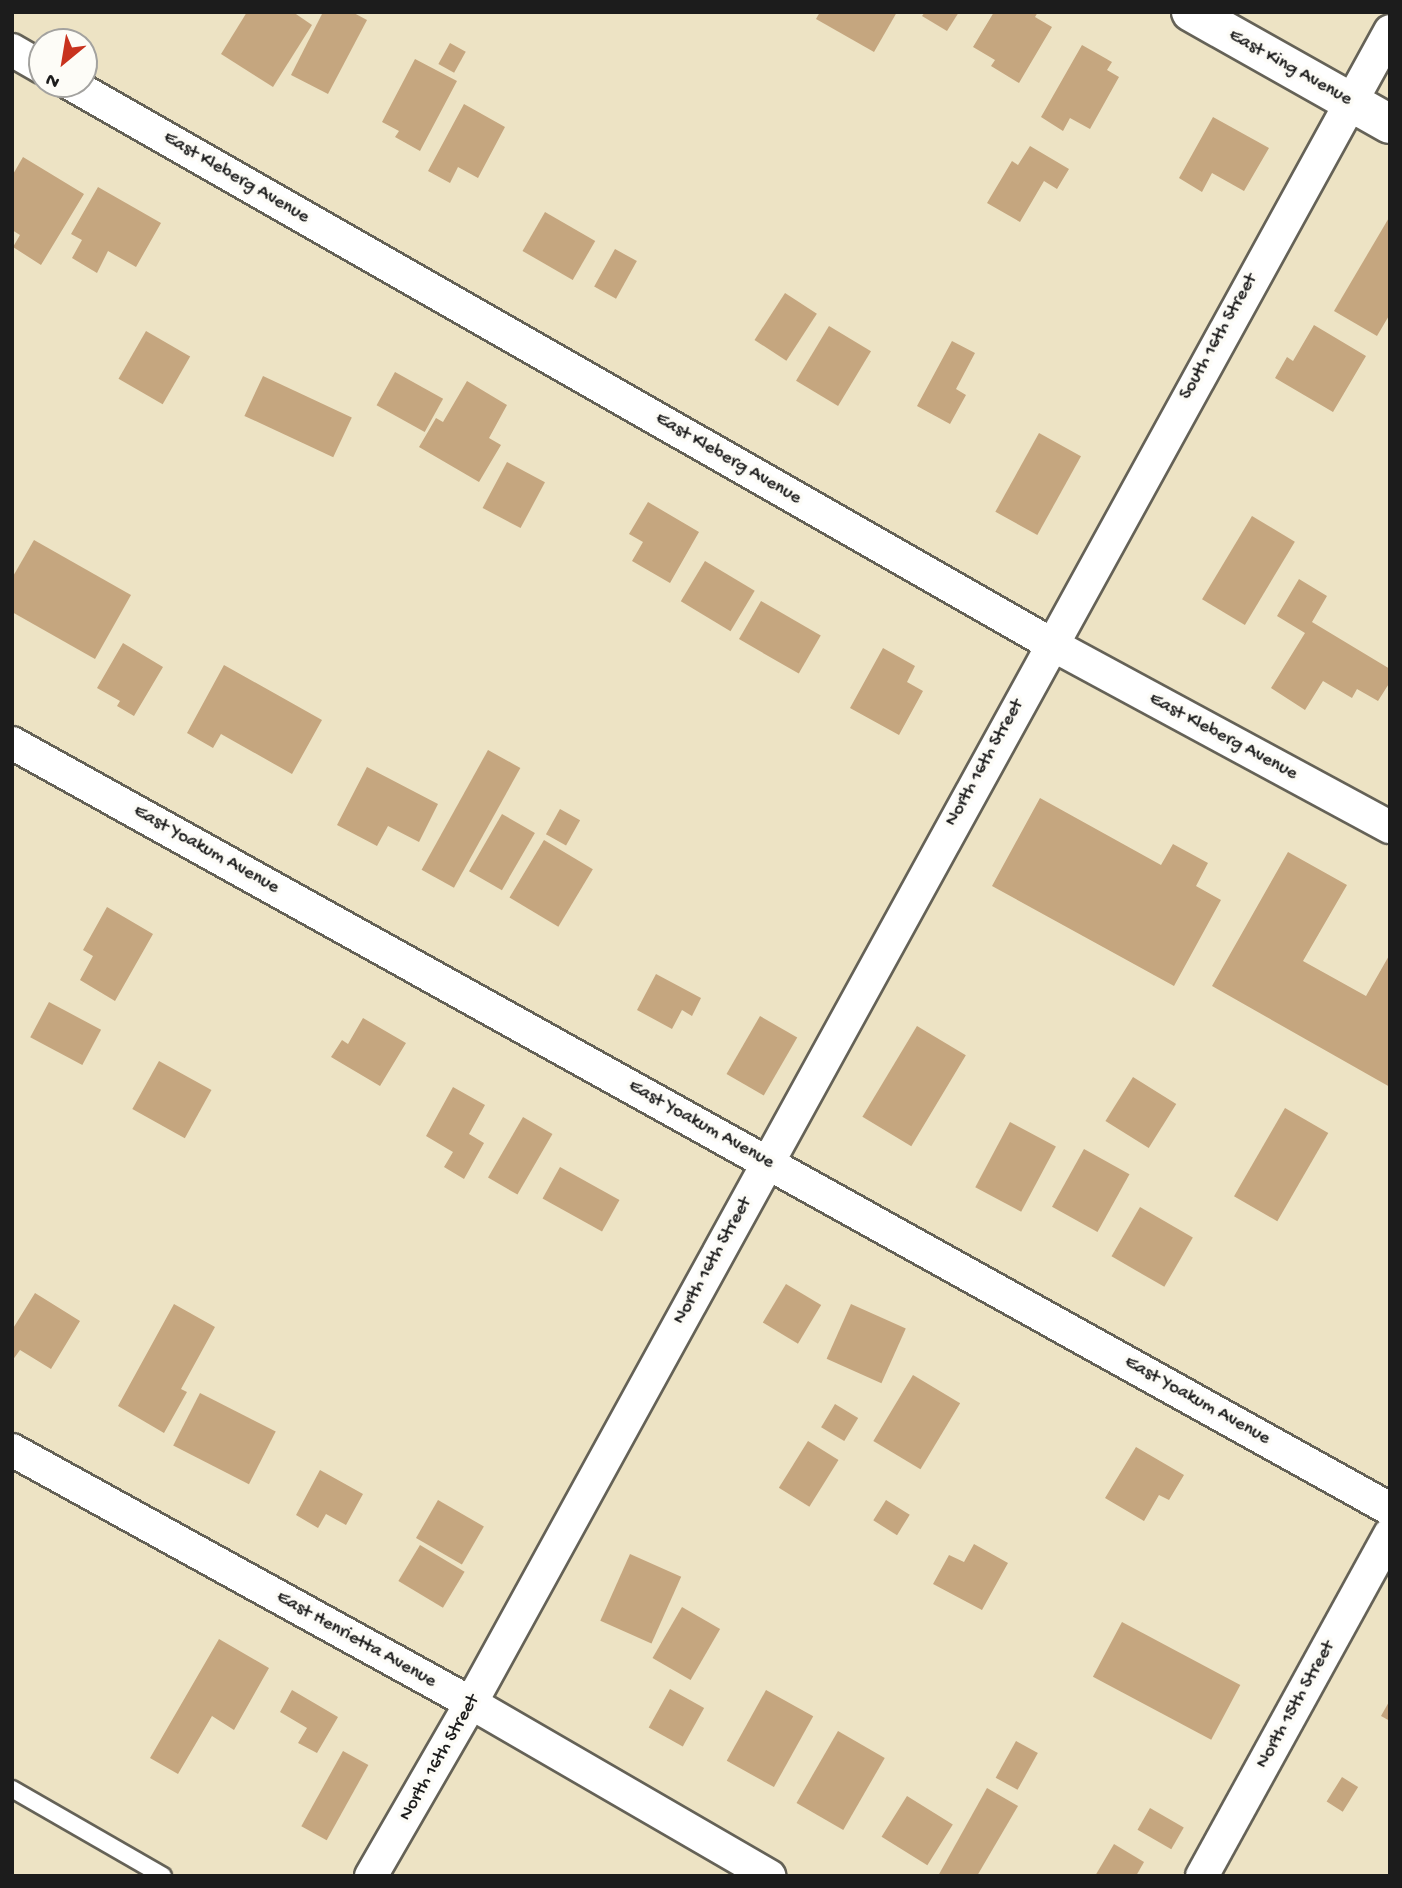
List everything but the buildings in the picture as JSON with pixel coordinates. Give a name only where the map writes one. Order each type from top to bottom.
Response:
[{"type":"main road","name":"East King Avenue","points":[[1191,12],[1390,124]]},
{"type":"street","name":"South 16th Street","points":[[1051,644],[1390,31]]},
{"type":"street","points":[[12,50],[28,59]]},
{"type":"street","name":"East Kleberg Avenue","points":[[96,98],[1051,644],[1390,827]]},
{"type":"street","name":"North 16th Street","points":[[371,1876],[471,1703],[1051,644]]},
{"type":"street","name":"East Yoakum Avenue","points":[[12,743],[1390,1509]]},
{"type":"street","name":"East Henrietta Avenue","points":[[12,1450],[471,1703],[770,1876]]},
{"type":"street","name":"North 15th Street","points":[[1202,1876],[1390,1534]]},
{"type":"lane","points":[[12,1789],[163,1876]]}]
